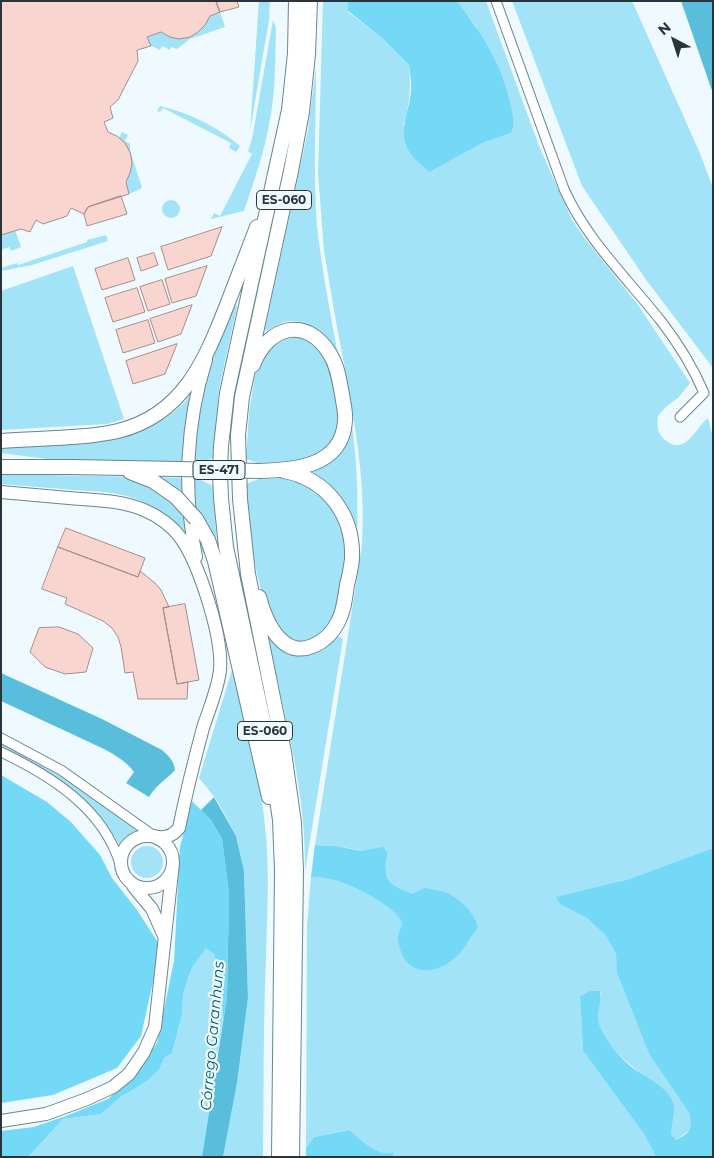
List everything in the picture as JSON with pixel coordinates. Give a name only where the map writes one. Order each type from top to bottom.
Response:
[{"type":"main road","name":"ES-060","points":[[280,1157],[282,845],[274,775],[226,547],[220,473],[227,393],[285,136],[295,53],[296,1]]},
{"type":"main road","name":"ES-060","points":[[292,1157],[296,872],[294,823],[284,752],[252,599],[238,471],[238,435],[242,396],[299,128],[305,88],[310,1]]},
{"type":"main road","points":[[166,941],[152,909],[125,877],[120,864],[121,856],[127,844],[140,836],[169,836],[179,828],[201,737],[220,673],[218,640],[200,577],[190,516],[188,462],[194,408],[210,348],[274,185]]},
{"type":"main road","points":[[242,396],[258,356],[266,344],[282,332],[294,329],[307,331],[317,338],[331,355],[338,375],[345,411],[342,436],[334,449],[319,462],[284,471]]},
{"type":"main road","points":[[1,440],[104,433],[118,431],[144,422],[166,408],[183,392],[210,348]]},
{"type":"main road","name":"ES-471","points":[[1,460],[71,466]]},
{"type":"main road","name":"ES-471","points":[[1,468],[71,466],[284,471]]},
{"type":"main road","points":[[110,467],[143,476],[163,487],[176,497],[196,519],[208,540],[215,561],[268,793],[278,844],[282,894]]},
{"type":"main road","points":[[245,548],[262,606],[271,625],[282,641],[300,649],[312,647],[324,639],[339,622],[344,606],[352,560],[348,527],[340,508],[328,492],[312,480],[284,471]]},
{"type":"main road","points":[[1,492],[103,500],[144,509],[164,521],[179,536],[200,577]]},
{"type":"main road","points":[[1,1121],[46,1114],[113,1087],[129,1074],[144,1052],[155,1026],[166,941],[173,864],[170,849],[154,836]]},
{"type":"main road","points":[[130,882],[143,888],[157,886],[168,877],[173,864]]},
{"type":"street","points":[[496,1],[564,189],[577,215],[590,235],[669,333],[690,365],[704,393],[680,417]]},
{"type":"street","points":[[1,738],[75,779],[154,836]]},
{"type":"street","points":[[1,752],[58,784],[94,816],[112,840],[120,864]]},
{"type":"shaded area","points":[[259,1],[270,1],[269,20],[250,131]]},
{"type":"shaded area","points":[[323,1],[348,1],[348,12],[382,38],[409,65],[409,96],[403,126],[482,143],[511,133],[476,26],[457,1],[486,1],[539,146],[572,220],[638,305],[690,383],[679,397],[658,416],[660,434],[671,444],[678,445],[684,443],[708,418],[713,437],[713,848],[629,879],[557,897],[587,918],[606,936],[616,954],[618,972],[649,1054],[689,1113],[692,1124],[691,1129],[676,1140],[671,1134],[665,1091],[624,1059],[605,1038],[597,1013],[601,993],[590,991],[580,996],[583,1051],[644,1134],[656,1157],[393,1157],[393,1153],[374,1150],[348,1130],[314,1137],[306,1148],[307,925],[311,877],[319,877],[342,883],[372,896],[391,909],[403,922],[398,937],[429,970],[449,963],[454,959],[478,928],[395,887],[387,874],[387,859],[351,849],[315,845],[362,546],[363,521],[361,472],[351,402],[324,251],[318,173]]},
{"type":"shaded area","points":[[348,1],[457,1],[483,38],[497,64],[507,91],[513,117],[511,133],[482,143],[429,172],[412,155],[405,141],[404,127],[411,89],[409,65],[382,38],[348,11]]},
{"type":"shaded area","points":[[512,1],[632,1],[699,151],[713,188],[713,368],[647,281],[582,186]]},
{"type":"shaded area","points":[[681,1],[713,1],[713,93],[710,85]]},
{"type":"shaded area","points":[[220,12],[225,27],[190,39],[177,49],[171,47],[170,50],[162,46],[160,50],[151,46],[147,37],[161,32],[176,38],[189,37],[201,29],[210,16]]},
{"type":"shaded area","points":[[273,20],[276,28],[272,108],[259,166],[244,211],[211,219],[214,213],[220,216],[252,154],[248,151],[252,139]]},
{"type":"shaded area","points":[[316,66],[315,166],[317,226],[339,361],[323,339],[310,327],[302,323],[294,321],[284,322],[266,331],[265,329],[308,130]]},
{"type":"shaded area","points":[[160,106],[182,112],[202,121],[222,132],[240,146],[236,152],[229,148],[231,143],[163,108],[160,112],[157,111]]},
{"type":"shaded area","points":[[122,132],[128,135],[125,141],[130,144],[130,150],[142,188],[129,194],[126,182],[131,170],[131,164],[119,138]]},
{"type":"shaded area","points":[[167,200],[175,200],[180,205],[178,216],[167,218],[162,213],[162,205]]},
{"type":"shaded area","points":[[15,230],[21,247],[11,251],[9,247],[1,250],[1,235]]},
{"type":"shaded area","points":[[106,235],[108,241],[32,265],[1,271],[1,268],[17,263],[18,265]]},
{"type":"shaded area","points":[[73,266],[124,419],[107,424],[1,430],[1,291]]},
{"type":"shaded area","points":[[236,305],[219,389],[213,458],[196,465],[55,460],[1,453],[1,448],[83,443],[111,439],[137,432],[161,421],[182,404],[199,382]]},
{"type":"shaded area","points":[[295,334],[318,343],[333,373],[341,422],[331,446],[307,462],[260,464],[246,459],[249,413],[256,369],[270,345]]},
{"type":"shaded area","points":[[350,413],[357,484],[356,555],[356,544],[312,473]]},
{"type":"shaded area","points":[[1,474],[197,478],[213,486],[217,546],[210,563],[192,539],[171,518],[132,498],[101,492],[1,484]]},
{"type":"shaded area","points":[[283,476],[306,483],[334,508],[347,545],[339,609],[326,631],[304,644],[289,639],[278,627],[268,610],[256,567],[249,521],[246,484],[261,478]]},
{"type":"shaded area","points":[[337,635],[343,639],[305,871],[302,812],[298,783],[268,640],[271,638],[290,651],[304,655],[318,650]]},
{"type":"shaded area","points":[[232,670],[257,767],[267,843],[268,892],[264,1008],[263,1157],[223,1157],[237,1083],[248,998],[244,871],[236,836],[217,800],[199,778]]},
{"type":"shaded area","points":[[1,673],[102,719],[162,750],[171,759],[175,770],[154,789],[149,797],[126,783],[134,772],[116,756],[1,701]]},
{"type":"shaded area","points":[[1,744],[68,780],[138,831],[119,844],[96,812],[68,786],[1,746]]},
{"type":"shaded area","points":[[1,775],[47,802],[71,822],[100,855],[112,878],[137,910],[159,944],[158,959],[141,1036],[117,1068],[53,1095],[1,1103]]},
{"type":"shaded area","points":[[214,797],[236,836],[244,871],[248,998],[237,1083],[223,1157],[202,1157],[227,997],[229,893],[222,839],[211,820],[201,810]]},
{"type":"shaded area","points":[[192,801],[211,820],[222,839],[229,893],[227,997],[223,1021],[221,988],[214,954],[206,948],[193,966],[188,978],[183,995],[182,1015],[172,1053],[164,1058],[159,1070],[147,1081],[122,1096],[101,1114],[63,1119],[28,1157],[1,1157],[1,1131],[34,1127],[108,1099],[129,1080],[157,1043],[174,961],[180,847]]},
{"type":"shaded area","points":[[315,845],[336,846],[361,851],[383,847],[387,853],[387,875],[392,883],[413,894],[424,888],[450,894],[470,911],[478,928],[461,952],[447,964],[431,970],[416,968],[409,964],[400,949],[398,938],[402,922],[391,909],[372,896],[351,886],[331,879],[311,877]]},
{"type":"shaded area","points":[[147,846],[153,847],[158,851],[162,856],[162,868],[158,873],[153,877],[147,878],[141,877],[136,873],[132,868],[131,862],[132,856],[136,851],[141,847]]},
{"type":"shaded area","points":[[713,848],[713,1157],[656,1157],[644,1134],[583,1051],[580,996],[590,991],[600,991],[598,1019],[609,1043],[632,1068],[659,1085],[670,1096],[674,1111],[671,1134],[676,1140],[690,1130],[689,1113],[649,1054],[617,972],[616,954],[606,936],[587,918],[560,904],[556,897],[629,879]]},
{"type":"shaded area","points":[[206,947],[214,954],[221,988],[223,1021],[202,1157],[28,1157],[63,1119],[101,1114],[122,1096],[147,1081],[159,1070],[164,1058],[172,1053],[182,1015],[183,995],[188,978],[193,966]]},
{"type":"shaded area","points":[[349,1130],[375,1150],[393,1153],[393,1157],[306,1157],[306,1148],[314,1137]]},
{"type":"building","points":[[1,1],[216,1],[220,12],[210,16],[205,25],[190,37],[179,39],[161,32],[147,37],[151,46],[137,50],[138,61],[118,100],[110,107],[113,118],[104,122],[108,132],[117,136],[125,143],[130,152],[132,163],[126,182],[129,194],[88,207],[84,214],[71,208],[67,216],[43,224],[36,220],[30,232],[21,229],[1,235]]},
{"type":"building","points":[[216,1],[237,1],[239,7],[220,12]]},
{"type":"building","points":[[121,196],[127,214],[87,226],[84,214],[88,207]]},
{"type":"building","points":[[222,227],[211,256],[168,270],[161,247]]},
{"type":"building","points":[[154,253],[158,265],[141,271],[137,258]]},
{"type":"building","points":[[128,258],[135,280],[102,290],[95,269]]},
{"type":"building","points":[[207,266],[196,296],[172,303],[165,279]]},
{"type":"building","points":[[162,280],[170,304],[148,311],[140,287]]},
{"type":"building","points":[[137,288],[145,312],[113,322],[105,298]]},
{"type":"building","points":[[192,305],[181,334],[158,342],[150,319]]},
{"type":"building","points":[[148,320],[155,343],[123,353],[116,330]]},
{"type":"building","points":[[177,344],[165,374],[133,384],[126,361]]},
{"type":"building","points":[[66,528],[145,558],[138,577],[58,547]]},
{"type":"building","points":[[58,547],[138,577],[140,571],[161,590],[169,607],[163,608],[177,684],[188,682],[187,699],[138,699],[133,672],[125,673],[121,647],[118,637],[112,628],[103,621],[65,604],[67,598],[42,589]]},
{"type":"building","points":[[185,604],[199,680],[177,684],[163,608]]},
{"type":"building","points":[[59,627],[78,634],[93,648],[86,672],[65,674],[45,667],[30,652],[39,628]]},
{"type":"water label","name":"Córrego Garanhuns","points":[[213,1036]]}]
